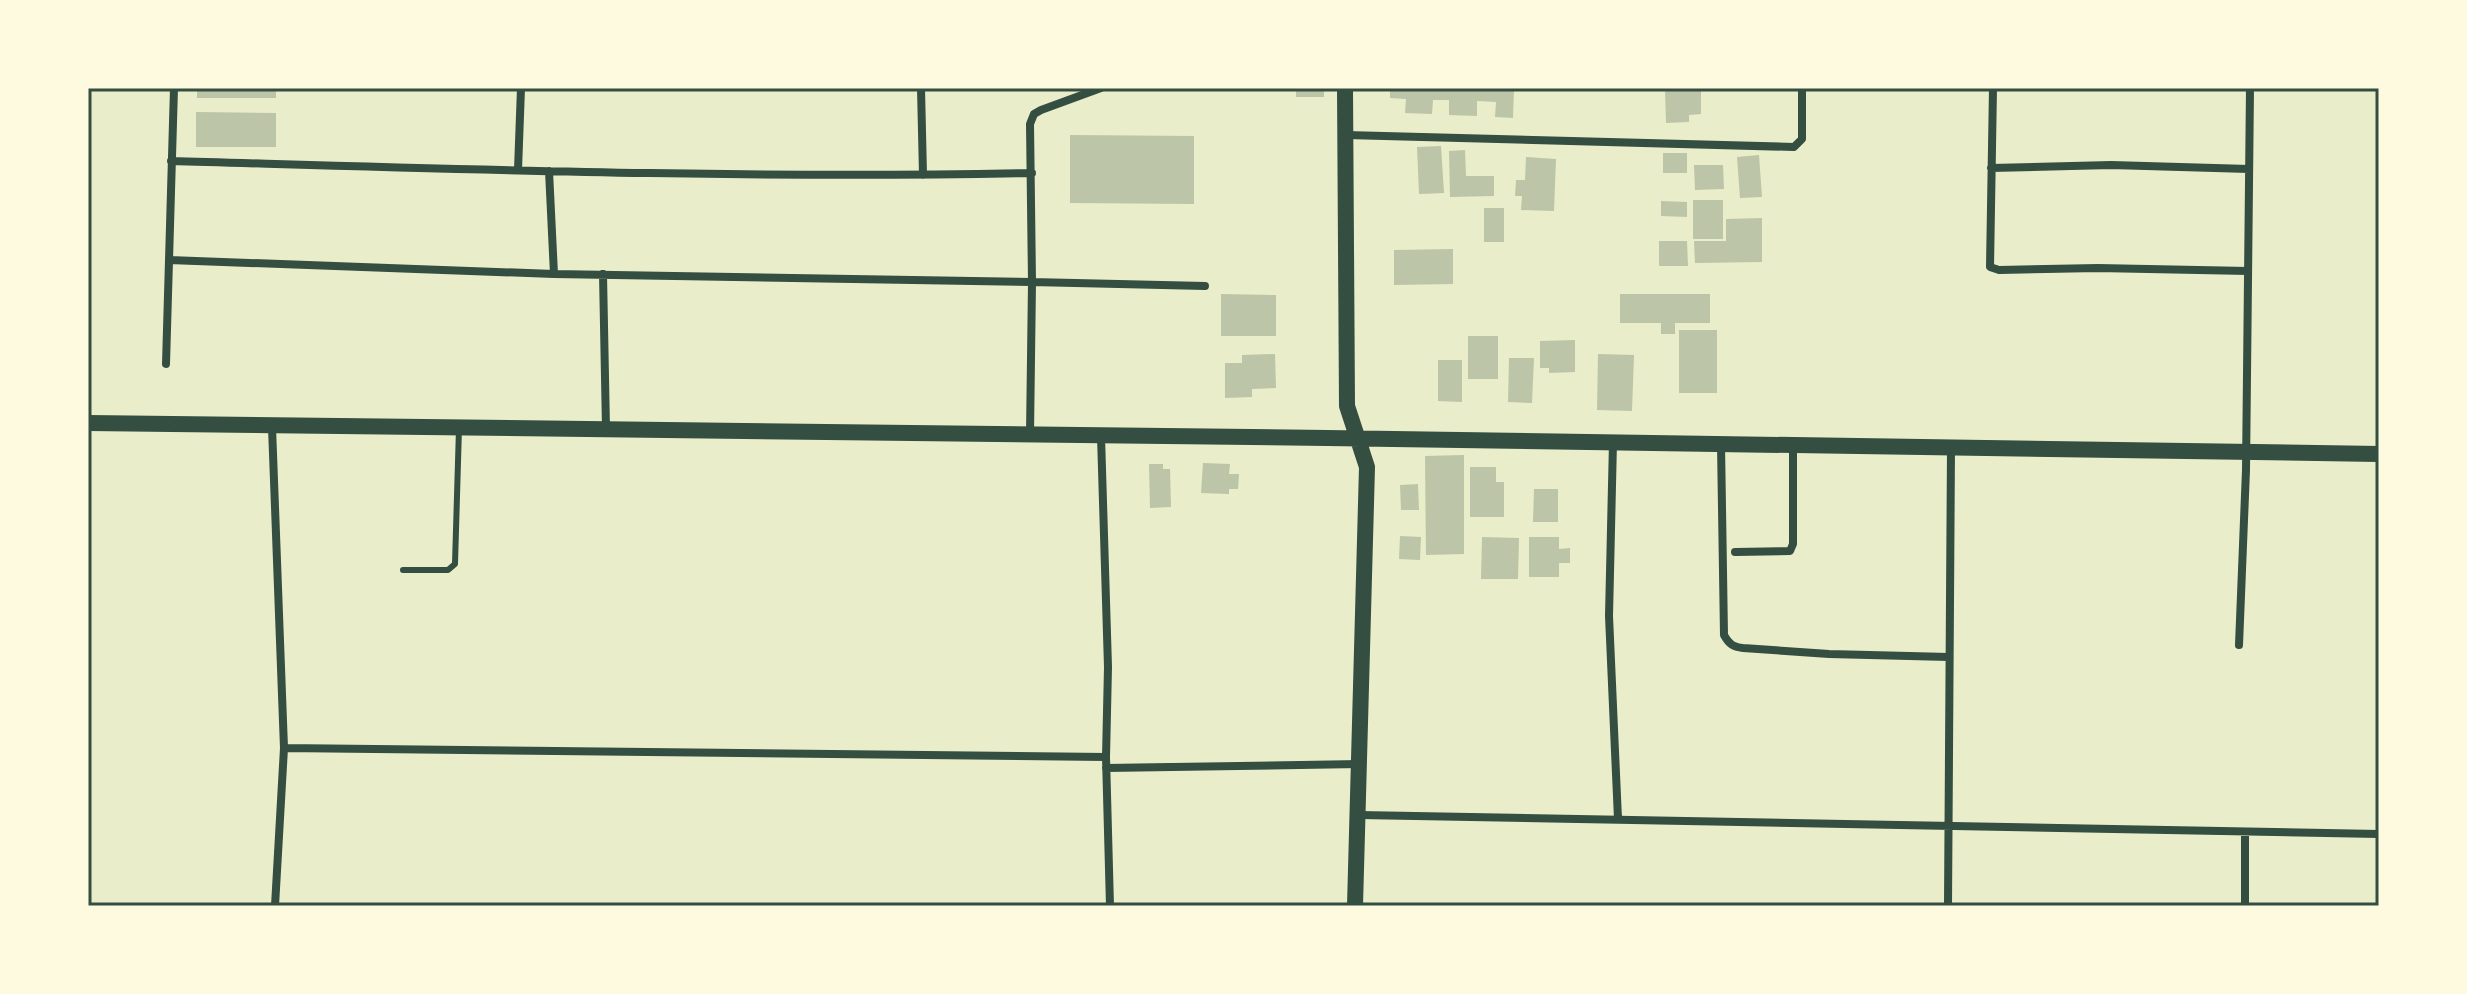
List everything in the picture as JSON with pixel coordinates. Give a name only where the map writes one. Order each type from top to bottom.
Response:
[{"type":"main road","points":[[1345,88],[1347,406],[1367,467],[1355,906]]},
{"type":"main road","points":[[88,423],[2379,454]]},
{"type":"street","points":[[166,364],[174,88]]},
{"type":"street","points":[[518,170],[521,88]]},
{"type":"street","points":[[921,88],[923,175]]},
{"type":"street","points":[[1030,434],[1030,124],[1034,114],[1101,88]]},
{"type":"street","points":[[1345,135],[1794,147],[1802,139],[1802,88]]},
{"type":"street","points":[[1993,88],[1990,267],[2248,271]]},
{"type":"street","points":[[2239,645],[2250,88]]},
{"type":"street","points":[[171,161],[549,171],[923,175],[1032,173]]},
{"type":"street","points":[[1991,168],[2111,165],[2249,169]]},
{"type":"street","points":[[549,171],[554,274]]},
{"type":"street","points":[[169,260],[554,274],[1205,286]]},
{"type":"street","points":[[603,274],[606,429]]},
{"type":"street","points":[[272,427],[284,748],[275,906]]},
{"type":"street","points":[[1101,435],[1108,667],[1106,768],[1110,906]]},
{"type":"street","points":[[1613,442],[1609,616],[1618,819]]},
{"type":"street","points":[[1721,444],[1724,635],[1727,641],[1734,647],[1743,648],[1949,657]]},
{"type":"street","points":[[1735,552],[1790,551],[1793,544],[1793,445]]},
{"type":"street","points":[[1948,906],[1951,448]]},
{"type":"street","points":[[284,748],[1106,757]]},
{"type":"street","points":[[1106,768],[1360,764]]},
{"type":"street","points":[[1359,815],[2379,834]]},
{"type":"street","points":[[2245,832],[2245,906]]},
{"type":"lane","points":[[403,570],[448,570],[455,564],[459,428]]},
{"type":"building","points":[[197,88],[276,88],[276,98],[197,98]]},
{"type":"building","points":[[1296,88],[1324,88],[1324,97],[1296,97]]},
{"type":"building","points":[[1390,88],[1514,88],[1513,118],[1495,117],[1496,102],[1477,101],[1477,116],[1449,115],[1449,100],[1433,100],[1432,114],[1405,113],[1406,99],[1390,98]]},
{"type":"building","points":[[1701,89],[1701,114],[1689,115],[1689,122],[1666,123],[1665,90]]},
{"type":"building","points":[[196,112],[276,113],[276,147],[196,147]]},
{"type":"building","points":[[1070,135],[1194,136],[1194,204],[1070,203]]},
{"type":"building","points":[[1441,146],[1444,193],[1419,194],[1417,147]]},
{"type":"building","points":[[1465,150],[1466,176],[1494,176],[1494,196],[1450,197],[1449,151]]},
{"type":"building","points":[[1663,153],[1687,153],[1687,173],[1663,173]]},
{"type":"building","points":[[1759,155],[1762,197],[1740,198],[1737,157]]},
{"type":"building","points":[[1526,157],[1556,159],[1554,211],[1521,210],[1522,196],[1515,196],[1516,180],[1525,180]]},
{"type":"building","points":[[1694,165],[1723,165],[1724,189],[1695,190]]},
{"type":"building","points":[[1693,200],[1723,200],[1723,239],[1693,239]]},
{"type":"building","points":[[1661,201],[1687,202],[1687,217],[1661,216]]},
{"type":"building","points":[[1484,208],[1504,208],[1504,242],[1484,242]]},
{"type":"building","points":[[1762,218],[1762,262],[1695,263],[1694,241],[1726,241],[1726,219]]},
{"type":"building","points":[[1659,241],[1687,241],[1688,266],[1659,266]]},
{"type":"building","points":[[1453,249],[1453,284],[1394,285],[1394,250]]},
{"type":"building","points":[[1221,294],[1276,295],[1276,336],[1221,336]]},
{"type":"building","points":[[1620,294],[1710,294],[1710,323],[1675,323],[1675,334],[1661,334],[1661,323],[1620,323]]},
{"type":"building","points":[[1679,330],[1717,330],[1717,393],[1679,393]]},
{"type":"building","points":[[1468,336],[1498,336],[1498,379],[1468,379]]},
{"type":"building","points":[[1575,340],[1575,372],[1549,373],[1549,368],[1540,368],[1540,341]]},
{"type":"building","points":[[1275,354],[1276,388],[1252,389],[1252,397],[1225,398],[1225,363],[1242,363],[1242,355]]},
{"type":"building","points":[[1598,354],[1634,355],[1632,411],[1597,410]]},
{"type":"building","points":[[1509,358],[1534,358],[1532,403],[1508,402]]},
{"type":"building","points":[[1438,360],[1462,360],[1462,402],[1438,401]]},
{"type":"building","points":[[1464,455],[1464,554],[1426,555],[1425,456]]},
{"type":"building","points":[[1203,463],[1230,464],[1229,474],[1239,474],[1238,489],[1229,489],[1229,494],[1201,493]]},
{"type":"building","points":[[1149,464],[1163,464],[1163,469],[1170,469],[1171,507],[1150,508]]},
{"type":"building","points":[[1470,467],[1496,467],[1496,482],[1504,482],[1504,517],[1470,517]]},
{"type":"building","points":[[1418,484],[1419,510],[1401,510],[1400,485]]},
{"type":"building","points":[[1534,489],[1558,489],[1558,522],[1533,522]]},
{"type":"building","points":[[1400,536],[1421,537],[1420,560],[1399,559]]},
{"type":"building","points":[[1482,537],[1519,538],[1518,579],[1481,579]]},
{"type":"building","points":[[1529,537],[1559,537],[1559,549],[1570,548],[1570,563],[1559,563],[1559,577],[1529,577]]}]
